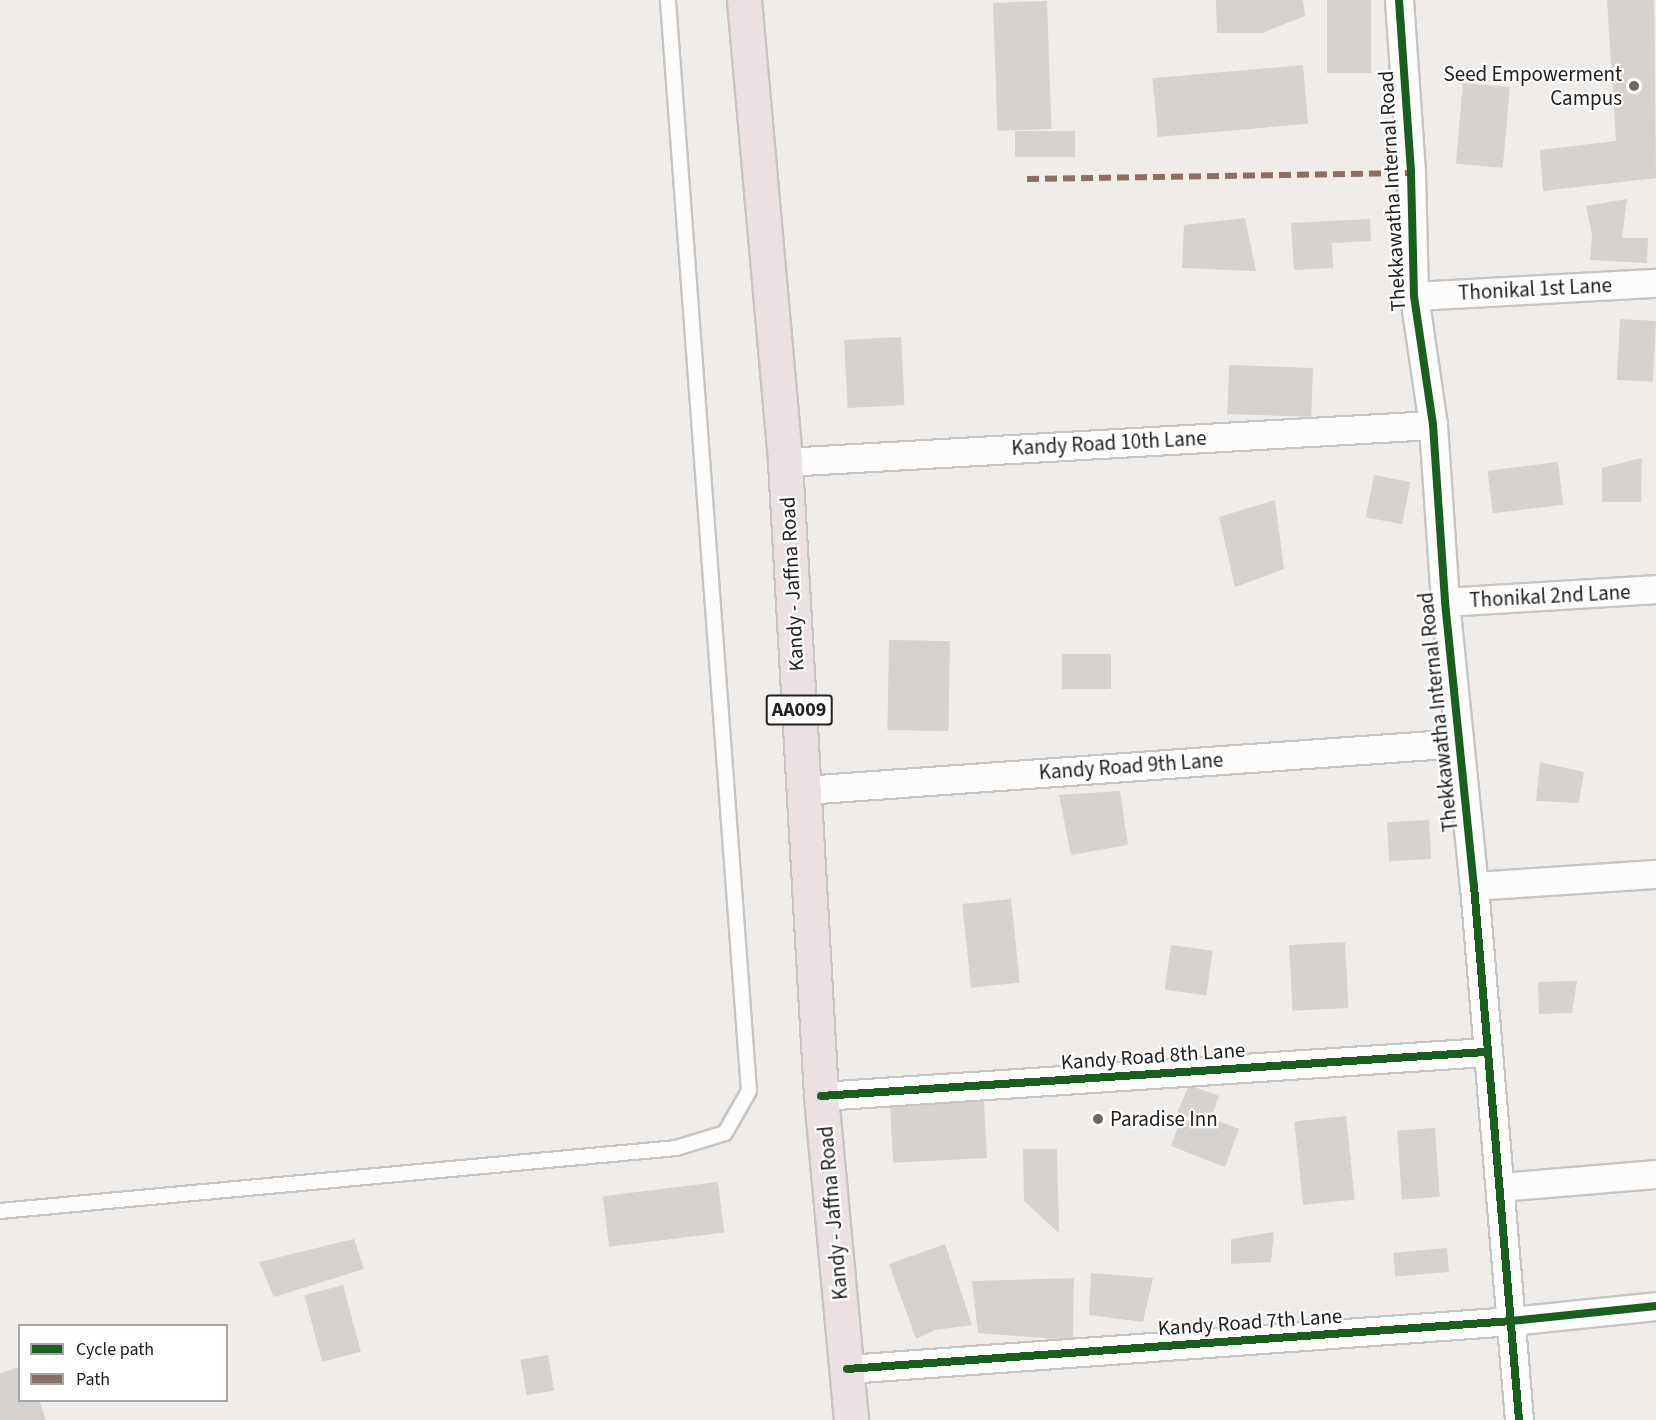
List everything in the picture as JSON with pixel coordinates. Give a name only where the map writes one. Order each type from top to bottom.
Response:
[{"type":"highway","name":"Kandy - Jaffna Road","points":[[744,0],[785,462],[821,1096],[851,1420]]},
{"type":"street","name":"Thekkawatha Internal Road","points":[[1399,0],[1411,173],[1413,296],[1433,425],[1445,602],[1474,886],[1486,1052],[1500,1187],[1519,1420]]},
{"type":"street","name":"Thonikal 1st Lane","points":[[1413,296],[1656,283]]},
{"type":"street","name":"Kandy Road 10th Lane","points":[[785,462],[1433,425]]},
{"type":"street","name":"Thonikal 2nd Lane","points":[[1445,602],[1656,589]]},
{"type":"street","name":"Kandy Road 9th Lane","points":[[804,790],[1459,742]]},
{"type":"street","points":[[1474,886],[1656,874]]},
{"type":"street","name":"Kandy Road 8th Lane","points":[[821,1096],[1486,1052]]},
{"type":"street","points":[[1500,1187],[1656,1174]]},
{"type":"street","name":"Kandy Road 7th Lane","points":[[847,1369],[1511,1321],[1656,1306]]},
{"type":"lane","points":[[0,1211],[676,1148],[725,1133],[749,1091],[668,0]]},
{"type":"building","points":[[1216,0],[1303,0],[1305,16],[1262,33],[1217,33]]},
{"type":"building","points":[[1327,0],[1371,0],[1371,73],[1327,73]]},
{"type":"building","name":"Seed Empowerment Campus","points":[[1607,0],[1654,0],[1656,178],[1543,191],[1540,150],[1616,141]]},
{"type":"building","points":[[1047,1],[1051,129],[998,131],[993,3]]},
{"type":"building","points":[[1303,65],[1308,124],[1158,137],[1153,78]]},
{"type":"building","points":[[1463,83],[1510,87],[1503,168],[1456,164]]},
{"type":"building","points":[[1015,131],[1075,131],[1075,157],[1015,157]]},
{"type":"building","points":[[1627,199],[1622,238],[1648,238],[1647,263],[1590,260],[1592,235],[1586,206]]},
{"type":"building","points":[[1245,218],[1256,271],[1182,268],[1184,225]]},
{"type":"building","points":[[1370,219],[1371,241],[1332,243],[1333,268],[1294,270],[1291,223]]},
{"type":"building","points":[[1620,319],[1656,321],[1653,382],[1617,380]]},
{"type":"building","points":[[901,337],[905,405],[848,408],[844,340]]},
{"type":"building","points":[[1229,365],[1313,368],[1311,417],[1227,414]]},
{"type":"building","points":[[1642,458],[1641,502],[1602,502],[1602,468]]},
{"type":"building","points":[[1558,462],[1563,505],[1493,513],[1488,471]]},
{"type":"building","points":[[1374,475],[1410,482],[1402,524],[1366,517]]},
{"type":"building","points":[[1275,500],[1284,569],[1235,587],[1219,517]]},
{"type":"building","points":[[889,640],[950,641],[948,731],[887,730]]},
{"type":"building","points":[[1062,654],[1111,654],[1111,689],[1062,689]]},
{"type":"building","points":[[1540,762],[1584,772],[1579,803],[1536,801]]},
{"type":"building","points":[[1120,791],[1128,845],[1071,855],[1059,795]]},
{"type":"building","points":[[1429,820],[1431,859],[1389,861],[1387,822]]},
{"type":"building","points":[[1011,899],[1020,983],[971,988],[962,904]]},
{"type":"building","points":[[1345,942],[1348,1008],[1293,1011],[1289,945]]},
{"type":"building","points":[[1171,945],[1213,951],[1206,995],[1165,990]]},
{"type":"building","points":[[1577,981],[1572,1013],[1539,1014],[1538,982]]},
{"type":"building","points":[[1189,1085],[1219,1096],[1211,1118],[1239,1129],[1225,1167],[1171,1146],[1180,1121],[1198,1120],[1177,1113]]},
{"type":"building","points":[[984,1101],[987,1158],[893,1163],[890,1106]]},
{"type":"building","points":[[1346,1116],[1355,1200],[1303,1205],[1294,1121]]},
{"type":"building","points":[[1435,1128],[1440,1197],[1402,1199],[1397,1131]]},
{"type":"building","points":[[1023,1149],[1057,1149],[1059,1233],[1024,1201]]},
{"type":"building","points":[[718,1182],[724,1233],[609,1247],[603,1196]]},
{"type":"building","points":[[1274,1232],[1271,1262],[1231,1264],[1231,1239]]},
{"type":"building","points":[[354,1239],[364,1269],[274,1297],[259,1262]]},
{"type":"building","points":[[945,1244],[972,1325],[935,1330],[916,1339],[889,1264]]},
{"type":"building","points":[[1447,1248],[1449,1272],[1395,1277],[1393,1253]]},
{"type":"building","points":[[1091,1273],[1153,1278],[1143,1322],[1089,1315]]},
{"type":"building","points":[[1074,1278],[1073,1340],[978,1333],[972,1281]]},
{"type":"building","points":[[343,1285],[361,1352],[322,1362],[304,1295]]},
{"type":"building","points":[[548,1355],[554,1390],[527,1395],[520,1360]]},
{"type":"building","points":[[18,1368],[18,1402],[40,1402],[46,1420],[0,1420],[0,1373]]},
{"type":"marked path","points":[[1027,179],[1411,173]]},
{"type":"cycle path","points":[[1399,0],[1411,173],[1414,296],[1433,425],[1445,602],[1474,886],[1519,1420]]},
{"type":"cycle path","points":[[821,1096],[1486,1052]]},
{"type":"cycle path","points":[[847,1369],[1511,1321],[1656,1306]]},
{"type":"place","name":"Seed Empowerment Campus","points":[[1634,86]]},
{"type":"place","name":"Paradise Inn","points":[[1098,1119]]}]
